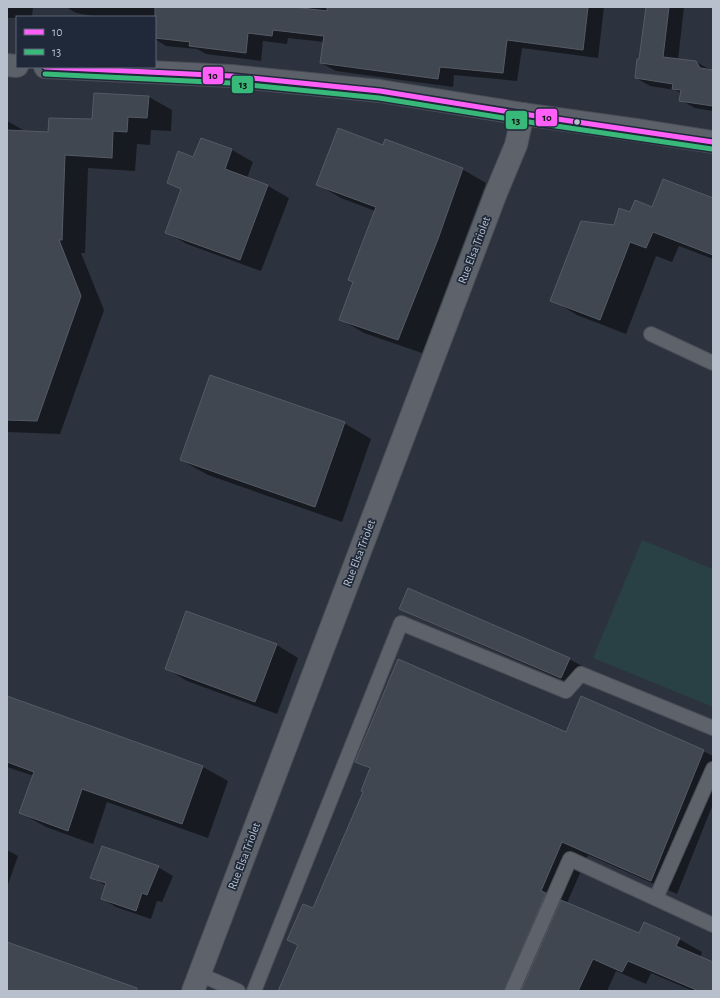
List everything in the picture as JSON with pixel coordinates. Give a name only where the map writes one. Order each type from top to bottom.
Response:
[{"type":"main road","points":[[66,68],[231,76],[380,91],[713,142]]},
{"type":"street","name":"Rue Elsa Triolet","points":[[196,983],[496,193],[516,145],[523,114]]},
{"type":"lane","points":[[651,334],[713,363]]},
{"type":"lane","points":[[254,991],[401,623],[566,691],[581,674],[713,728]]},
{"type":"lane","points":[[656,898],[713,769]]},
{"type":"lane","points":[[512,991],[570,859],[713,925]]},
{"type":"lane","points":[[196,983],[238,991]]},
{"type":"green space","points":[[642,540],[713,569],[713,707],[593,658]]},
{"type":"building","points":[[155,7],[293,7],[327,11],[327,7],[588,7],[583,50],[507,40],[503,73],[440,67],[438,79],[320,63],[324,36],[273,30],[272,36],[248,33],[246,53],[189,46],[190,42],[156,38]]},
{"type":"building","points":[[646,7],[669,7],[663,57],[696,61],[700,68],[713,70],[713,106],[679,101],[681,90],[672,89],[673,84],[635,78]]},
{"type":"building","points":[[94,93],[149,96],[147,118],[128,117],[127,132],[113,131],[112,158],[65,155],[62,240],[59,240],[81,296],[37,421],[7,420],[7,130],[48,132],[49,118],[92,119]]},
{"type":"building","points":[[338,128],[383,145],[385,139],[463,168],[438,239],[398,340],[339,320],[353,282],[348,280],[376,207],[316,185]]},
{"type":"building","points":[[201,138],[232,149],[225,169],[268,185],[240,260],[165,233],[181,189],[167,183],[178,151],[193,157]]},
{"type":"building","points":[[663,179],[713,198],[713,255],[653,232],[646,248],[630,242],[600,320],[550,301],[581,221],[614,225],[619,208],[630,212],[635,200],[652,207]]},
{"type":"building","points":[[210,375],[345,422],[315,507],[180,460]]},
{"type":"building","points":[[408,588],[570,658],[561,678],[399,609]]},
{"type":"building","points":[[186,611],[277,644],[255,702],[165,669]]},
{"type":"building","points":[[398,659],[566,732],[581,696],[704,750],[651,881],[562,842],[541,891],[546,893],[504,991],[278,991],[298,945],[287,940],[303,904],[313,908],[363,792],[361,791],[370,768],[355,762]]},
{"type":"building","points":[[7,696],[203,766],[182,824],[82,789],[68,831],[19,813],[34,772],[7,762]]},
{"type":"building","points":[[102,846],[159,866],[147,895],[142,893],[136,911],[101,899],[106,883],[90,878]]},
{"type":"building","points":[[561,900],[639,933],[644,922],[680,938],[676,946],[713,962],[713,991],[699,991],[628,961],[622,972],[593,959],[578,991],[521,991]]},
{"type":"building","points":[[7,942],[137,988],[137,991],[7,991]]},
{"type":"transit line","name":"10","points":[[66,68],[231,76],[380,91],[713,142]]},
{"type":"transit line","name":"13","points":[[45,74],[230,83],[379,98],[712,149]]}]
